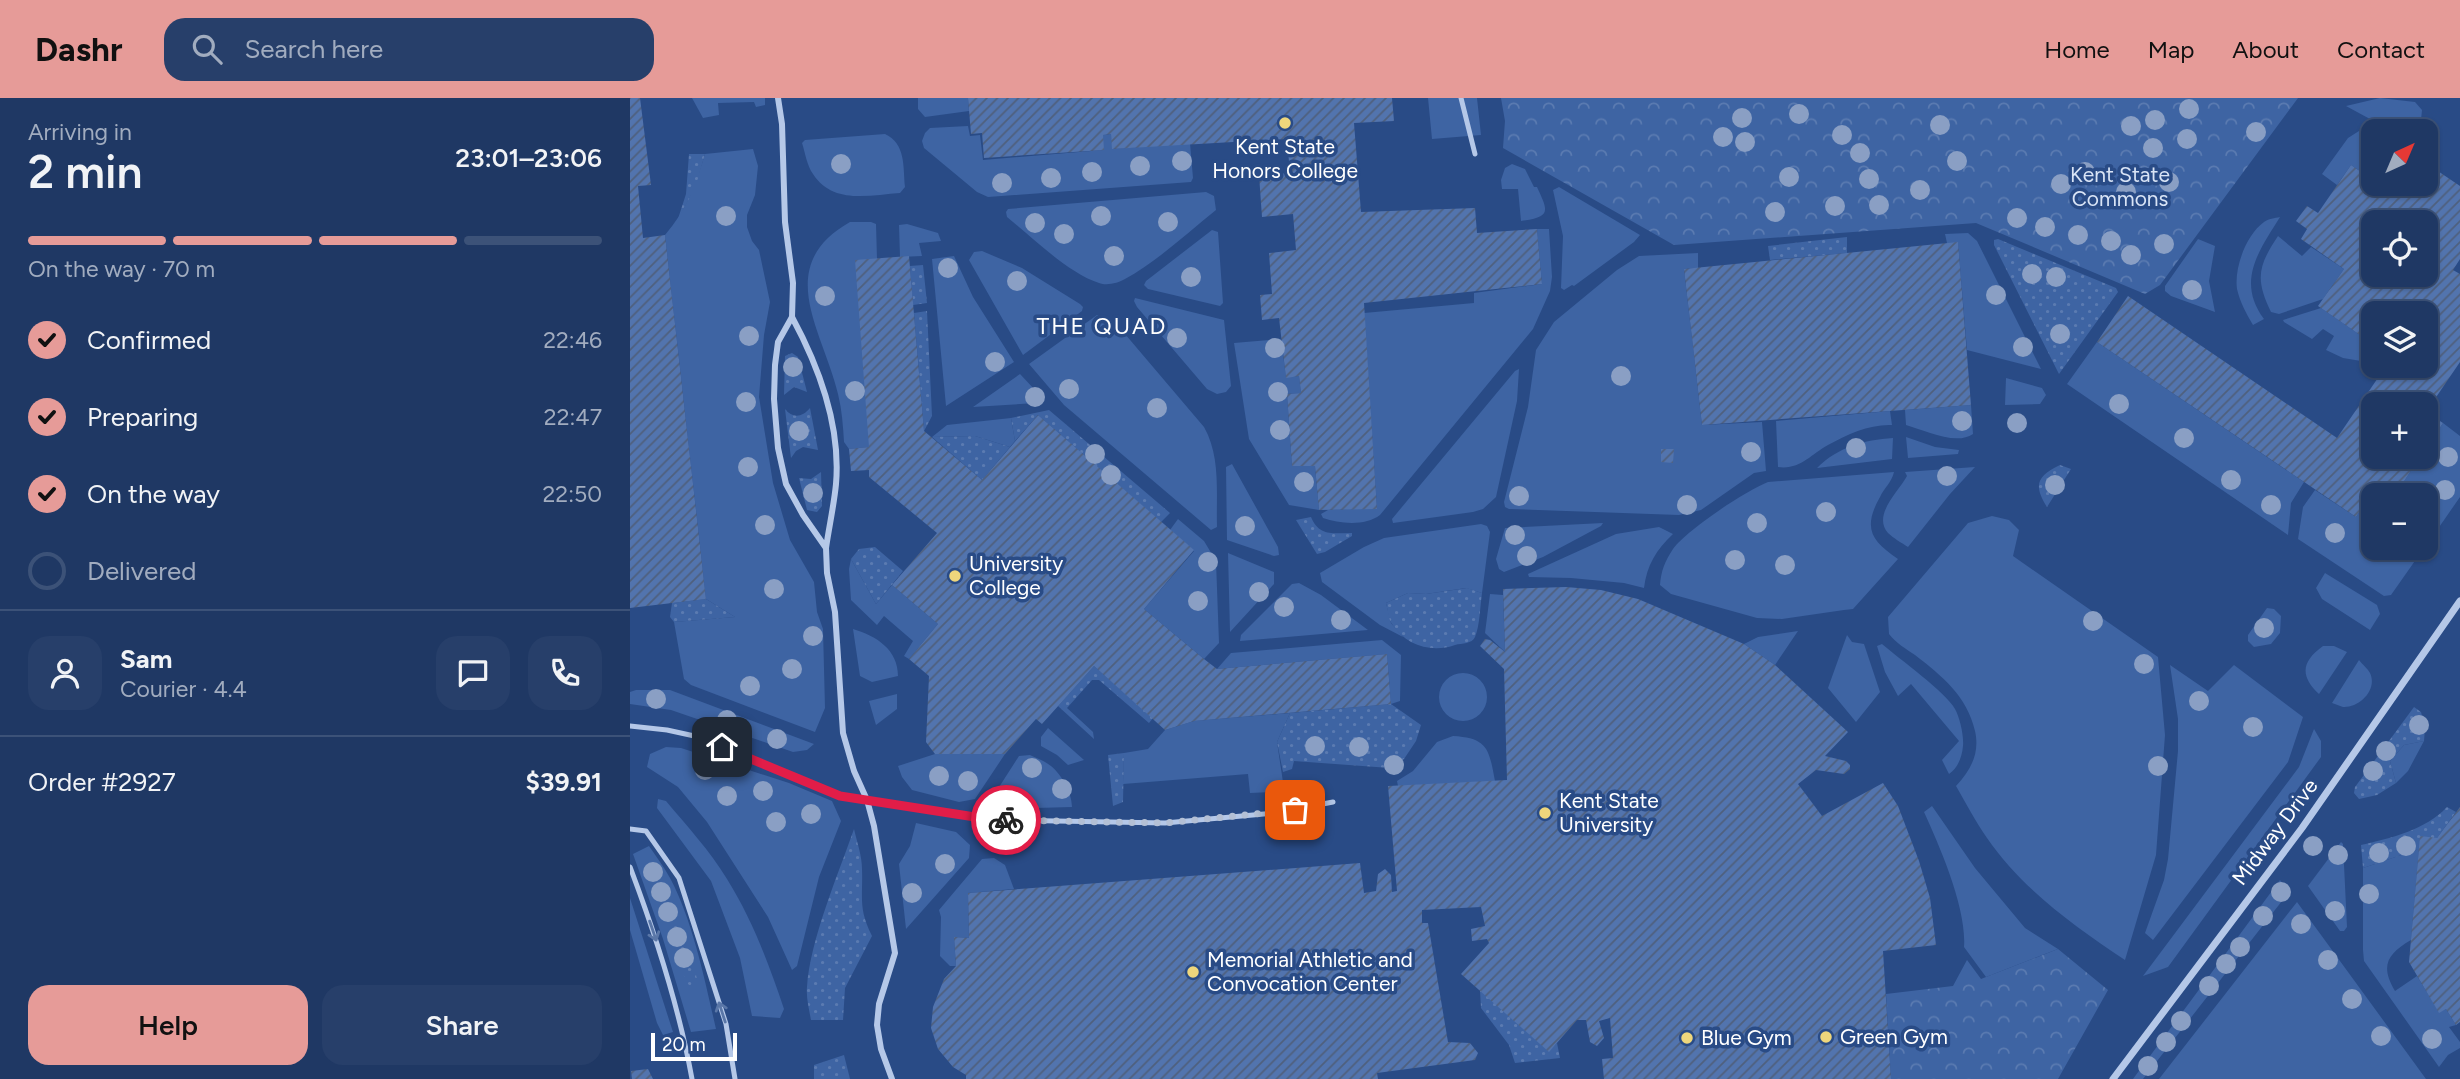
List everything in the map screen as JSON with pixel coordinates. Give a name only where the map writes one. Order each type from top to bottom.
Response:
[{"type":"street","points":[[778,98],[782,124],[785,222],[793,283],[792,317],[825,395],[835,430],[836,481],[826,548],[827,573],[835,612],[843,733],[854,771],[867,800],[878,848],[895,953],[879,1004],[877,1025],[884,1059],[892,1079]]},
{"type":"street","points":[[792,317],[778,342],[775,365],[774,398],[778,448],[786,484],[826,548]]},
{"type":"street","name":"Midway Drive","points":[[2113,1079],[2302,828],[2460,601]]},
{"type":"lane","points":[[1461,98],[1475,154]]},
{"type":"lane","points":[[630,726],[699,737],[840,796],[975,817],[1165,823],[1276,813],[1333,802]]},
{"type":"lane","points":[[630,829],[646,831],[679,878],[726,1024],[735,1079]]},
{"type":"lane","points":[[630,867],[656,939],[692,1079]]},
{"type":"green space","points":[[692,98],[765,98],[765,105],[756,107],[754,102],[718,103],[719,115],[703,118]]},
{"type":"green space","points":[[918,98],[968,98],[969,111],[925,117],[918,109]]},
{"type":"green space","points":[[1428,98],[1477,98],[1481,135],[1432,139]]},
{"type":"green space","name":"Kent State Commons","points":[[1501,98],[2298,98],[2160,285],[2145,294],[1976,223],[1674,245],[1503,148],[1505,121]]},
{"type":"green space","points":[[2380,98],[2415,102],[2422,110],[2421,119],[2370,119],[2346,106]]},
{"type":"green space","points":[[968,126],[970,136],[980,135],[983,160],[1103,150],[1103,135],[1111,134],[1113,149],[1190,143],[1193,178],[1191,182],[988,197],[977,192],[924,148],[922,141],[930,128]]},
{"type":"green space","points":[[2361,132],[2361,172],[2351,165],[2337,185],[2322,174],[2348,138]]},
{"type":"green space","points":[[885,134],[897,144],[902,156],[905,187],[900,193],[853,196],[831,190],[821,184],[811,171],[802,143],[805,140]]},
{"type":"green space","points":[[753,149],[758,166],[755,195],[747,215],[747,227],[759,250],[770,302],[764,335],[759,397],[773,483],[790,540],[814,582],[817,612],[823,629],[825,708],[815,732],[691,685],[684,679],[674,622],[735,617],[706,599],[665,235],[690,197],[705,154]]},
{"type":"green space","points":[[689,154],[705,154],[696,185],[677,222],[686,194]]},
{"type":"green space","points":[[1512,164],[1525,169],[1534,187],[1537,187],[1544,202],[1543,215],[1521,221],[1518,189],[1502,189],[1501,180],[1505,168]]},
{"type":"green space","points":[[1559,187],[1640,235],[1574,286],[1564,290],[1561,288],[1563,236],[1553,190]]},
{"type":"green space","points":[[1206,192],[1214,196],[1216,210],[1149,264],[1116,283],[1109,284],[1087,278],[1063,263],[1007,217],[1006,212],[1008,209]]},
{"type":"green space","points":[[2280,217],[2254,266],[2252,292],[2264,319],[2253,325],[2237,289],[2239,262],[2247,243],[2258,228],[2266,221]]},
{"type":"green space","points":[[850,222],[876,224],[877,259],[869,447],[849,449],[844,442],[838,394],[809,301],[808,279],[813,259],[826,239]]},
{"type":"green space","points":[[907,224],[938,233],[941,241],[919,243],[922,256],[900,257],[899,225]]},
{"type":"green space","points":[[1537,229],[1549,229],[1552,277],[1550,291],[1533,329],[1380,515],[1368,521],[1353,523],[1323,518],[1321,514],[1328,510],[1377,508],[1364,313],[1474,303],[1474,293],[1542,284]]},
{"type":"green space","points":[[1212,230],[1218,232],[1223,303],[1220,306],[1148,289],[1144,285],[1146,281]]},
{"type":"green space","points":[[1968,233],[1977,241],[2041,369],[1967,350],[1958,243],[1947,243],[1945,234]]},
{"type":"green space","points":[[2278,236],[2302,256],[2311,247],[2344,269],[2323,299],[2279,314],[2271,312],[2261,281],[2266,256]]},
{"type":"green space","points":[[1847,237],[1847,253],[1770,260],[1768,246]]},
{"type":"green space","points":[[1998,239],[2116,288],[2118,292],[2059,374],[1994,245],[1994,240]]},
{"type":"green space","points":[[2198,239],[2215,246],[2209,281],[2215,312],[2171,296],[2165,291],[2165,286]]},
{"type":"green space","points":[[982,251],[1022,268],[1080,304],[1082,311],[1023,355],[969,260],[974,252]]},
{"type":"green space","points":[[1698,253],[1698,268],[1684,269],[1702,425],[1762,422],[1766,471],[1754,473],[1701,510],[1679,515],[1505,507],[1528,407],[1536,350],[1554,322],[1617,270],[1639,256]]},
{"type":"green space","points":[[954,256],[973,297],[1014,362],[946,406],[932,259]]},
{"type":"green space","points":[[923,265],[927,303],[913,305],[910,266]]},
{"type":"green space","points":[[1135,298],[1224,320],[1231,386],[1226,392],[1217,394],[1207,389],[1137,307]]},
{"type":"green space","points":[[2321,308],[2361,336],[2361,361],[2343,358],[2326,350],[2334,336],[2323,329],[2312,339],[2283,320]]},
{"type":"green space","points":[[927,311],[932,416],[924,431],[914,313]]},
{"type":"green space","points":[[1097,315],[1110,321],[1125,334],[1204,427],[1215,463],[1217,527],[1211,530],[1064,405],[1029,364]]},
{"type":"green space","points":[[1281,339],[1286,377],[1299,376],[1301,393],[1287,394],[1292,466],[1315,466],[1319,510],[1289,505],[1249,439],[1234,343]]},
{"type":"green space","points":[[2097,342],[2304,482],[2291,503],[2288,535],[2067,384]]},
{"type":"green space","points":[[792,353],[798,357],[807,392],[794,387],[784,395],[785,356]]},
{"type":"green space","points":[[1519,369],[1517,401],[1496,497],[1483,509],[1473,512],[1393,523],[1392,519]]},
{"type":"green space","points":[[1020,374],[1035,390],[1039,398],[1036,403],[973,407]]},
{"type":"green space","points":[[2006,378],[2042,388],[2046,395],[2040,404],[2005,405]]},
{"type":"green space","points":[[1971,405],[1973,434],[1966,437],[1949,438],[1906,425],[1905,410]]},
{"type":"green space","points":[[810,408],[818,450],[803,447],[791,458],[785,409],[797,416]]},
{"type":"green space","points":[[1049,410],[1170,513],[1161,522],[1038,415],[1015,441],[1011,418]]},
{"type":"green space","points":[[1890,411],[1892,425],[1859,430],[1828,445],[1799,464],[1778,467],[1776,421]]},
{"type":"green space","points":[[1011,418],[1015,441],[1010,447],[975,436],[932,437],[947,425]]},
{"type":"green space","points":[[2443,423],[2460,436],[2460,497],[2438,529],[2438,483],[2403,483],[2412,469],[2438,469],[2438,431]]},
{"type":"green space","points":[[975,436],[1010,447],[982,480],[932,437]]},
{"type":"green space","points":[[1906,437],[1935,447],[1959,450],[1958,454],[1908,458]]},
{"type":"green space","points":[[1893,438],[1892,459],[1817,468],[1852,446]]},
{"type":"green space","points":[[1232,464],[1278,547],[1279,555],[1274,556],[1227,540],[1226,467]]},
{"type":"green space","points":[[2060,465],[2071,469],[2047,507],[2040,493],[2040,482],[2046,473]]},
{"type":"green space","points":[[1975,467],[1908,547],[1888,533],[1883,519],[1885,511],[1907,476],[1905,472]]},
{"type":"green space","points":[[821,472],[822,506],[817,512],[807,510],[799,478],[811,479]]},
{"type":"green space","points":[[1894,472],[1875,508],[1871,526],[1876,540],[1898,559],[1853,609],[1782,619],[1757,618],[1671,594],[1660,585],[1666,562],[1680,541],[1717,512],[1768,482]]},
{"type":"green space","points":[[2315,490],[2356,517],[2361,510],[2361,560],[2416,560],[2391,595],[2384,596],[2298,539],[2303,507]]},
{"type":"green space","points":[[1992,516],[2009,520],[2019,530],[2013,556],[2158,657],[2165,735],[2156,855],[2125,960],[2068,920],[2033,890],[2016,874],[1987,838],[1956,786],[1970,767],[1976,747],[1975,731],[1966,707],[1944,679],[1889,634],[1888,617],[1968,523]]},
{"type":"green space","points":[[1311,517],[1323,531],[1352,533],[1352,536],[1317,554],[1296,520]]},
{"type":"green space","points":[[1178,519],[1204,541],[1216,561],[1219,643],[1204,659],[1144,609],[1194,551],[1170,530]]},
{"type":"green space","points":[[1603,523],[1543,557],[1504,572],[1499,569],[1496,559],[1505,528]]},
{"type":"green space","points":[[1481,524],[1487,526],[1490,532],[1482,593],[1466,588],[1426,594],[1408,593],[1386,603],[1391,623],[1403,637],[1380,625],[1322,582],[1320,573],[1384,538]]},
{"type":"green space","points":[[1659,527],[1673,534],[1653,558],[1644,588],[1624,583],[1529,577],[1528,574],[1616,534]]},
{"type":"green space","points":[[875,547],[903,571],[876,604],[851,559],[859,549]]},
{"type":"green space","points":[[1228,553],[1274,572],[1274,584],[1230,632]]},
{"type":"green space","points":[[851,559],[876,604],[892,585],[938,624],[909,659],[904,656],[913,641],[884,616],[877,625],[851,600]]},
{"type":"green space","points":[[2325,573],[2377,605],[2380,614],[2370,630],[2322,599],[2316,588]]},
{"type":"green space","points":[[1299,583],[1321,595],[1368,630],[1240,641],[1241,635],[1292,584]]},
{"type":"green space","points":[[1467,588],[1482,593],[1477,632],[1469,642],[1437,648],[1420,646],[1405,638],[1391,622],[1386,603],[1408,593],[1426,594]]},
{"type":"green space","points":[[1490,594],[1503,595],[1505,652],[1485,633]]},
{"type":"green space","points":[[706,599],[735,617],[674,622],[670,617],[672,603]]},
{"type":"green space","points":[[2267,608],[2274,609],[2281,616],[2280,633],[2271,644],[2254,647],[2248,641],[2248,635]]},
{"type":"green space","points":[[853,629],[885,645],[894,659],[898,676],[872,682],[860,676]]},
{"type":"green space","points":[[1798,631],[1775,665],[1744,644],[1758,637]]},
{"type":"green space","points":[[1847,635],[1852,642],[1864,644],[1880,692],[1856,722],[1828,688]]},
{"type":"green space","points":[[1382,640],[1401,655],[1400,701],[1391,704],[1387,654],[1217,669],[1231,653]]},
{"type":"green space","points":[[1882,644],[1932,685],[1955,709],[1963,746],[1959,762],[1949,774],[1942,760],[1959,741],[1911,684],[1898,696],[1885,672],[1877,646]]},
{"type":"green space","points":[[2323,646],[2334,646],[2347,652],[2319,694],[2309,681],[2306,669],[2310,658]]},
{"type":"green space","points":[[2359,660],[2372,679],[2366,697],[2349,707],[2332,703]]},
{"type":"green space","points":[[2170,665],[2208,691],[2234,665],[2303,717],[2288,762],[2153,940],[2145,933],[2164,880],[2168,859],[2178,751],[2178,719]]},
{"type":"green space","points":[[1094,666],[1153,718],[1149,723],[1099,680],[1092,680],[1067,708],[1093,732],[1094,739],[1058,706]]},
{"type":"green space","points":[[1463,673],[1480,680],[1487,697],[1480,714],[1463,721],[1446,714],[1439,697],[1446,680]]},
{"type":"green space","points":[[670,690],[814,744],[807,750],[793,752],[671,710],[630,704],[630,692]]},
{"type":"green space","points":[[897,694],[897,709],[876,725],[869,701]]},
{"type":"green space","points":[[1391,704],[1421,725],[1416,741],[1404,759],[1390,768],[1294,761],[1292,769],[1283,772],[1277,742],[1290,713]]},
{"type":"green space","points":[[2414,707],[2421,712],[2425,728],[2424,741],[2404,745],[2390,761],[2396,783],[2377,795],[2359,799],[2354,793],[2355,787]]},
{"type":"green space","points":[[1290,713],[1277,742],[1283,782],[1274,783],[1275,792],[1250,793],[1248,774],[1123,784],[1124,753],[1148,749],[1165,730],[1194,721]]},
{"type":"green space","points":[[1048,728],[1084,760],[1068,765],[1041,746],[1041,737]]},
{"type":"green space","points":[[2314,729],[2321,741],[2321,757],[2168,967],[2143,976],[2299,767]]},
{"type":"green space","points":[[1453,736],[1473,739],[1485,747],[1495,781],[1398,786],[1397,781],[1413,771],[1437,742]]},
{"type":"green space","points":[[2424,741],[2408,771],[2396,783],[2390,761],[2404,745]]},
{"type":"green space","points":[[666,747],[681,748],[789,783],[832,801],[841,821],[819,877],[797,966],[792,970],[768,917],[707,822],[678,787],[647,767],[650,754]]},
{"type":"green space","points":[[1124,753],[1123,802],[1113,806],[1108,755]]},
{"type":"green space","points":[[935,754],[1005,754],[975,799],[959,802],[912,790],[902,777],[898,766]]},
{"type":"green space","points":[[1030,755],[1049,764],[1059,774],[1068,790],[1072,807],[995,805],[992,798],[1019,756]]},
{"type":"green space","points":[[658,799],[666,801],[698,839],[736,894],[759,942],[778,992],[784,1009],[780,1018],[752,1016],[740,958],[711,881],[657,808]]},
{"type":"green space","points":[[1932,806],[1975,868],[2025,928],[2058,949],[1986,977],[1964,947],[1957,897],[1924,812]]},
{"type":"green space","points":[[2447,807],[2456,812],[2437,838],[2419,849],[2363,868],[2361,845],[2418,827],[2429,822]]},
{"type":"green space","points":[[916,823],[956,832],[970,845],[969,858],[906,929],[899,864],[910,846]]},
{"type":"green space","points":[[854,829],[862,864],[863,910],[872,936],[845,988],[843,1020],[811,1020],[807,991],[813,949]]},
{"type":"green space","points":[[2341,842],[2347,927],[2344,931],[2340,931],[2308,886]]},
{"type":"green space","points":[[649,846],[670,878],[685,913],[698,952],[716,1029],[691,1032],[663,939],[633,854]]},
{"type":"green space","points":[[2419,849],[2411,940],[2396,950],[2388,961],[2387,968],[2395,991],[2417,976],[2439,1012],[2446,1009],[2456,1025],[2449,1027],[2460,1042],[2460,1048],[2448,1055],[2439,1067],[2364,961],[2363,868]]},
{"type":"green space","points":[[994,858],[1005,865],[1014,889],[968,893],[969,938],[954,937],[956,966],[950,966],[940,956],[939,910],[982,859]]},
{"type":"green space","points":[[649,863],[655,865],[696,975],[698,983],[693,989],[686,982],[664,913],[645,868]]},
{"type":"green space","points":[[2280,880],[2289,892],[2143,1079],[2133,1079]]},
{"type":"green space","points":[[630,898],[673,1032],[663,1035],[657,1023],[630,930]]},
{"type":"green space","points":[[2297,902],[2426,1079],[2159,1079]]},
{"type":"green space","points":[[2058,949],[2108,990],[2058,1079],[1891,1079],[1886,994],[1953,986],[1967,960],[1981,979]]},
{"type":"green space","points":[[1480,990],[1549,1051],[1557,1043],[1560,1058],[1515,1063],[1509,1045],[1481,1008]]},
{"type":"green space","points":[[844,1055],[850,1079],[814,1079],[814,1065]]},
{"type":"building","points":[[630,98],[640,98],[651,185],[638,186],[643,238],[665,235],[706,599],[630,608]]},
{"type":"building","points":[[968,98],[1392,98],[1394,121],[1354,123],[1361,212],[1475,208],[1477,233],[1537,229],[1542,284],[1364,303],[1377,509],[1319,510],[1315,466],[1292,466],[1287,394],[1301,393],[1299,376],[1286,378],[1279,318],[1262,320],[1260,295],[1272,294],[1269,253],[1296,250],[1293,214],[1262,217],[1259,175],[1290,173],[1287,139],[1112,149],[1111,134],[1103,135],[1104,150],[984,158],[982,133],[971,134]]},
{"type":"building","points":[[2351,165],[2361,172],[2361,196],[2438,196],[2438,171],[2460,186],[2460,259],[2453,270],[2460,274],[2460,362],[2438,394],[2438,392],[2368,392],[2378,378],[2438,378],[2438,301],[2361,301],[2361,336],[2318,306],[2344,269],[2301,239],[2307,229],[2296,221],[2307,206],[2318,213]]},
{"type":"building","points":[[1958,242],[1971,405],[1702,425],[1684,269]]},
{"type":"building","points":[[909,256],[924,431],[982,480],[1038,415],[1194,550],[1144,609],[1204,659],[1217,669],[1387,654],[1391,704],[1194,721],[1165,730],[1094,666],[1042,724],[1036,719],[1005,754],[935,754],[926,742],[929,676],[909,659],[938,624],[892,585],[937,533],[869,477],[869,470],[851,471],[849,449],[869,447],[855,260]]},
{"type":"building","points":[[2128,296],[2337,438],[2361,403],[2361,469],[2412,469],[2403,483],[2361,483],[2361,510],[2356,517],[2097,342]]},
{"type":"building","points":[[1661,449],[1674,449],[1673,463],[1661,462]]},
{"type":"building","points":[[1566,587],[1601,590],[1638,599],[1744,644],[1775,665],[1848,732],[1825,756],[1846,761],[1850,769],[1844,774],[1816,770],[1798,784],[1822,816],[1883,783],[1898,806],[1919,861],[1930,898],[1936,945],[1883,951],[1891,1079],[1604,1079],[1602,1059],[1613,1058],[1610,1018],[1599,1021],[1604,1038],[1597,1046],[1590,1042],[1586,1020],[1577,1020],[1549,1052],[1461,974],[1489,943],[1487,939],[1472,941],[1471,929],[1485,926],[1481,907],[1422,910],[1422,923],[1428,923],[1448,1042],[1470,1043],[1478,1053],[1475,1060],[1377,1073],[1378,1079],[966,1079],[966,1075],[953,1067],[938,1049],[931,1028],[933,1007],[944,979],[956,966],[954,937],[969,938],[968,893],[1360,863],[1364,893],[1376,891],[1378,874],[1385,869],[1391,875],[1392,892],[1397,891],[1388,786],[1507,780],[1504,669],[1480,646],[1485,639],[1490,640],[1505,652],[1503,589]]},
{"type":"building","points":[[2460,807],[2460,1022],[2456,1025],[2446,1009],[2439,1013],[2409,962],[2420,836],[2437,838]]},
{"type":"building","points":[[648,1069],[653,1079],[632,1079],[631,1071]]},
{"type":"way so far","points":[[1006,820],[1165,823],[1295,810]]},
{"type":"place","name":"Kent State Honors College","points":[[1285,123]]},
{"type":"place","name":"University College","points":[[955,576]]},
{"type":"place","name":"Kent State University","points":[[1545,813]]},
{"type":"place","name":"Memorial Athletic and Convocation Center","points":[[1193,972]]},
{"type":"place","name":"Green Gym","points":[[1826,1037]]},
{"type":"place","name":"Blue Gym","points":[[1687,1038]]},
{"type":"district","name":"THE QUAD","points":[[1102,326]]},
{"type":"route","points":[[722,747],[840,796],[1006,820]]}]
